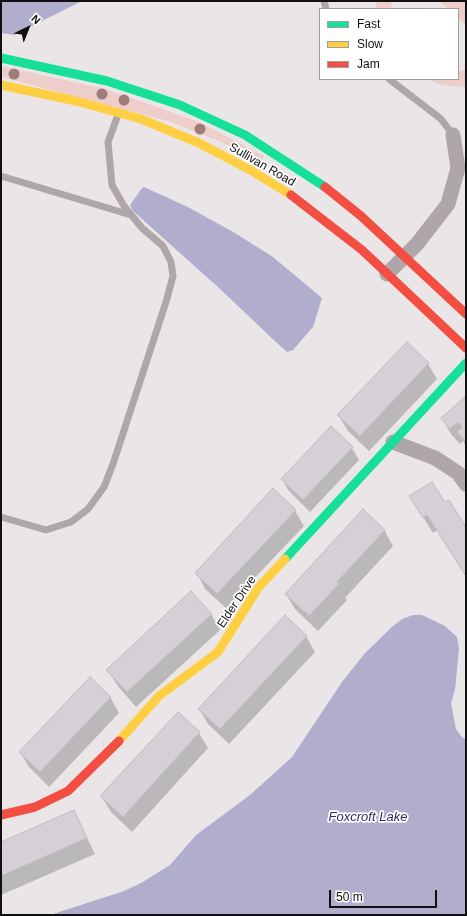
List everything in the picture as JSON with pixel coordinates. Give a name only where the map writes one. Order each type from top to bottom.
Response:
[{"type":"street","name":"Sullivan Road","points":[[1,58],[107,81],[180,105],[245,135],[280,156],[324,186],[361,216],[466,314]]},
{"type":"street","name":"Sullivan Road","points":[[1,85],[76,101],[141,118],[199,143],[252,171],[291,195],[332,226],[387,274],[466,348]]},
{"type":"street","points":[[387,274],[417,244],[448,204],[458,168],[453,135]]},
{"type":"street","name":"Elder Drive","points":[[1,815],[35,807],[68,791],[104,757],[159,696],[218,652],[258,588],[466,363]]},
{"type":"street","points":[[393,442],[435,458],[458,473],[466,484]]},
{"type":"lane","points":[[390,80],[441,119],[453,135]]},
{"type":"lane","points":[[1,518],[46,530],[71,522],[88,509],[104,487],[114,464],[143,377],[173,276],[171,262],[163,246],[142,228],[131,215],[112,185],[108,142],[119,113]]},
{"type":"lane","points":[[1,176],[131,215]]},
{"type":"shaded area","points":[[376,1],[391,1],[392,8],[376,8]]},
{"type":"shaded area","points":[[439,1],[466,1],[466,25],[459,19],[459,8],[447,8]]},
{"type":"shaded area","points":[[1,66],[106,89],[199,122],[264,156],[261,162],[219,141],[168,121],[1,77]]},
{"type":"shaded area","points":[[466,70],[466,87],[442,85],[429,80],[459,80],[459,71]]},
{"type":"water","points":[[1,1],[82,1],[14,35],[1,33]]},
{"type":"water","points":[[144,187],[188,207],[235,233],[273,257],[322,298],[313,327],[293,350],[287,352],[219,288],[133,211],[130,205]]},
{"type":"water","name":"Foxcroft Lake","points":[[413,615],[422,615],[445,626],[457,637],[459,649],[455,690],[451,703],[456,729],[466,740],[466,915],[50,915],[124,891],[141,883],[170,865],[196,835],[250,795],[292,757],[342,682],[365,653],[402,619]]},
{"type":"building","points":[[407,342],[429,363],[360,436],[337,415]]},
{"type":"building","points":[[466,396],[466,442],[457,432],[462,427],[458,422],[450,429],[441,418]]},
{"type":"building","points":[[331,426],[353,447],[303,500],[281,479]]},
{"type":"building","points":[[432,482],[445,502],[449,500],[466,527],[466,576],[427,515],[423,518],[409,496]]},
{"type":"building","points":[[273,488],[296,510],[217,594],[195,573]]},
{"type":"building","points":[[363,509],[385,530],[337,582],[339,584],[309,616],[285,594]]},
{"type":"building","points":[[191,591],[212,614],[127,692],[106,670]]},
{"type":"building","points":[[285,615],[307,636],[220,729],[198,709]]},
{"type":"building","points":[[90,677],[111,697],[40,772],[19,752]]},
{"type":"building","points":[[178,712],[200,732],[123,817],[100,796]]},
{"type":"building","points":[[74,810],[87,838],[1,876],[1,842]]},
{"type":"traffic: fast","points":[[1,58],[107,81],[180,105],[245,135],[325,187]]},
{"type":"traffic: fast","points":[[285,559],[466,363]]},
{"type":"traffic: slow","points":[[1,85],[76,101],[141,119],[199,143],[252,171],[291,195]]},
{"type":"traffic: slow","points":[[119,741],[159,696],[218,652],[258,588],[285,559]]},
{"type":"traffic: jam","points":[[325,187],[361,216],[466,314]]},
{"type":"traffic: jam","points":[[291,195],[362,250],[466,348]]},
{"type":"traffic: jam","points":[[1,815],[35,807],[68,791],[119,741]]}]
